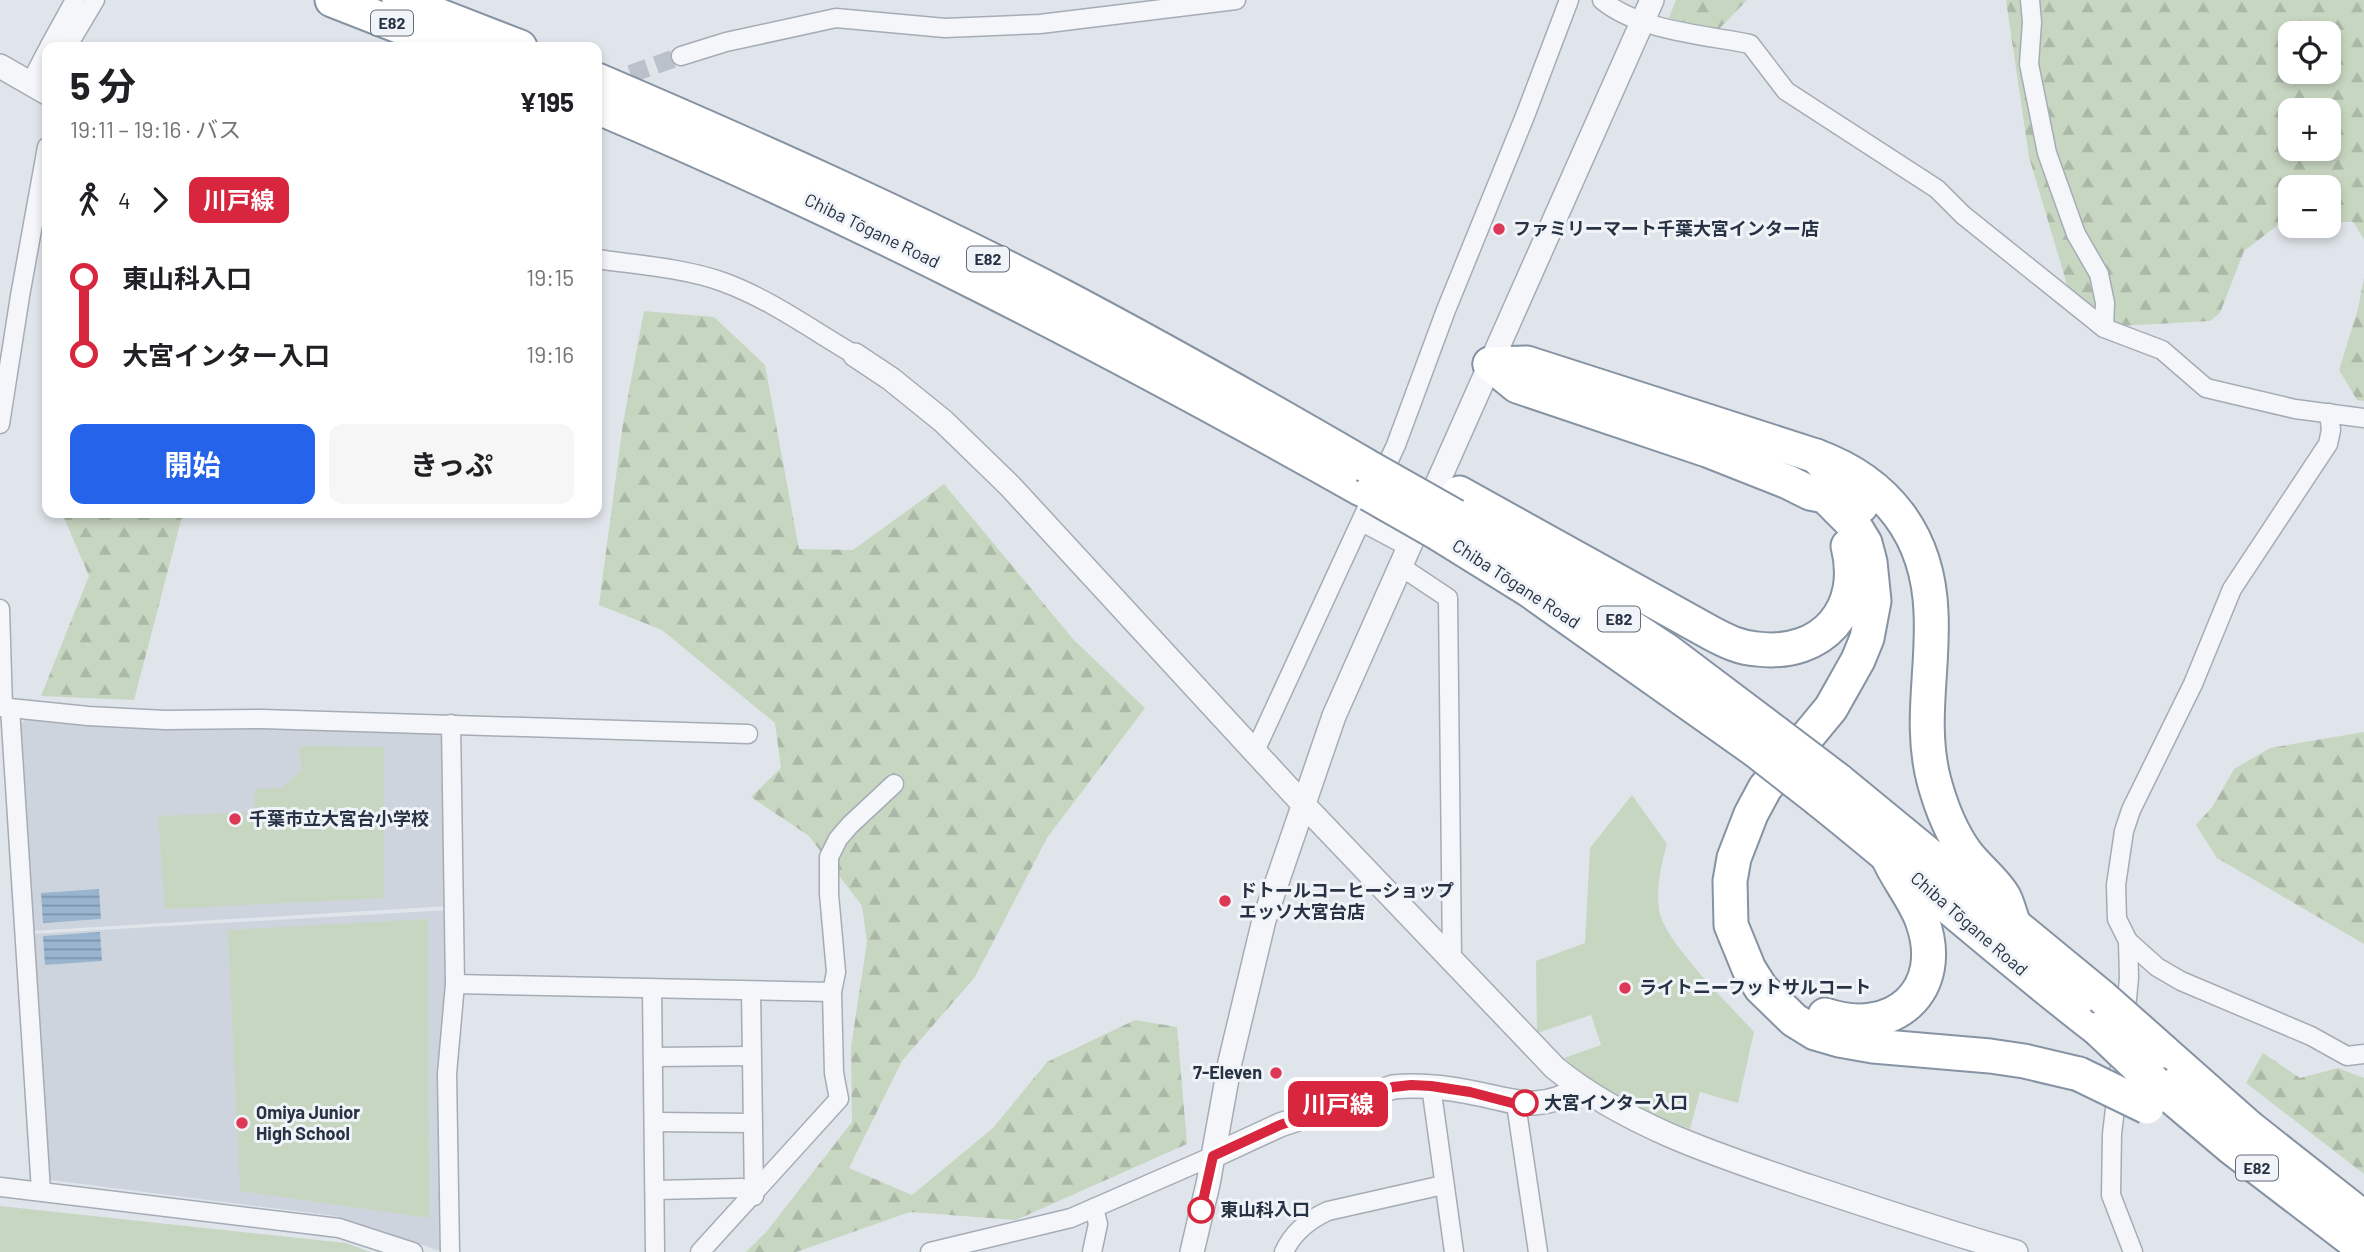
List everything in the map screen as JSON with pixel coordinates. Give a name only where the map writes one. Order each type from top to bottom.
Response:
[{"type":"highway","name":"E82","points":[[332,0],[439,42]]},
{"type":"highway","name":"E82","points":[[399,0],[507,42]]},
{"type":"highway","name":"Chiba Tōgane Road","points":[[602,82],[877,205],[1066,299],[1200,370],[1230,376],[1367,467],[1529,560],[1666,650],[1765,742],[2013,922],[2102,997],[2155,1080],[2250,1128],[2364,1218]]},
{"type":"highway","name":"Chiba Tōgane Road","points":[[602,109],[845,217],[1161,377],[1367,467]]},
{"type":"highway","points":[[1490,364],[1527,363],[1843,466],[1872,487],[1904,521],[1913,538],[1929,586],[1931,613],[1926,726],[1933,778],[1953,832],[1967,854],[2004,897],[2013,922]]},
{"type":"highway","points":[[1490,364],[1517,386],[1707,450],[1810,493],[1825,496],[1854,525],[1865,543],[1873,582],[1867,638],[1847,682],[1831,708],[1765,788],[1742,835],[1730,881],[1731,925],[1749,969],[1776,1005],[1815,1033],[1873,1046],[1990,1056],[2079,1074],[2155,1080],[2268,1197],[2349,1252]]},
{"type":"highway","points":[[1816,456],[1867,513],[1884,549],[1892,592],[1888,635],[1869,678],[1855,704],[1777,808],[1756,852],[1750,874],[1751,916],[1763,956],[1773,974],[1789,991],[1819,1013],[1851,1022],[1870,1022],[1898,1012],[1910,1002],[1921,986],[1929,955],[1923,921],[1895,875],[1886,853]]},
{"type":"highway","points":[[1367,467],[1451,515],[1721,639],[1755,649],[1798,647],[1833,626],[1844,610],[1853,579],[1853,564],[1848,545],[1840,529],[1810,493]]},
{"type":"highway","name":"Chiba Tōgane Road","points":[[1828,790],[1886,853],[2031,977],[2098,1029],[2232,1148],[2364,1249]]},
{"type":"street","points":[[52,42],[75,0]]},
{"type":"street","points":[[70,42],[95,0]]},
{"type":"street","points":[[681,56],[726,42],[836,18],[944,28],[1040,24],[1236,0]]},
{"type":"street","points":[[1255,751],[1396,445],[1446,310],[1569,0]]},
{"type":"street","points":[[1602,0],[1615,11],[1643,23],[1750,44],[1786,91],[1937,189],[1963,215],[2104,328],[2162,350],[2206,388],[2295,409],[2364,418]]},
{"type":"street","points":[[1192,1252],[1230,1062],[1261,932],[1334,716],[1652,0]]},
{"type":"street","points":[[2030,0],[2032,22],[2029,64],[2048,153],[2076,234],[2099,274],[2105,303],[2104,328]]},
{"type":"street","points":[[0,66],[42,86]]},
{"type":"street","points":[[0,424],[42,175]]},
{"type":"street","points":[[602,259],[702,276],[746,291],[855,355],[891,379],[943,421],[1010,486],[1303,803],[1555,1068],[1580,1088],[1672,1137],[1729,1160],[1943,1231],[2016,1252]]},
{"type":"street","points":[[2329,413],[2331,430],[2328,444],[2232,589],[2193,684],[2131,810],[2124,831],[2116,885],[2117,919],[2128,941],[2157,967],[2181,981],[2311,1036],[2347,1056],[2364,1054]]},
{"type":"street","points":[[1362,522],[1448,598],[1452,958]]},
{"type":"street","points":[[0,609],[4,708],[41,1191]]},
{"type":"street","points":[[4,708],[165,720],[262,719],[748,734]]},
{"type":"street","points":[[450,1252],[447,1074],[456,984],[451,724]]},
{"type":"street","points":[[700,1252],[754,1196],[839,1099],[834,1073],[832,992],[835,972],[829,857],[838,839],[850,825],[894,784]]},
{"type":"street","points":[[2128,941],[2129,978],[2110,1195],[2133,1252]]},
{"type":"street","points":[[456,984],[832,992]]},
{"type":"street","points":[[652,989],[655,1252]]},
{"type":"street","points":[[751,990],[754,1196]]},
{"type":"street","points":[[654,1057],[751,1056]]},
{"type":"street","points":[[930,1252],[1052,1224],[1280,1125],[1363,1095],[1402,1086],[1431,1086],[1470,1092],[1516,1104],[1551,1101],[1580,1088]]},
{"type":"street","points":[[1431,1086],[1454,1252]]},
{"type":"street","points":[[1516,1104],[1538,1252]]},
{"type":"street","points":[[655,1122],[751,1123]]},
{"type":"street","points":[[1284,1252],[1289,1240],[1301,1227],[1321,1214],[1443,1185]]},
{"type":"street","points":[[0,1186],[339,1228],[413,1252]]},
{"type":"street","points":[[655,1190],[742,1188],[754,1196]]},
{"type":"street","points":[[1092,1252],[1098,1224],[1094,1208]]},
{"type":"shaded area","name":"千葉市立大宮台小学校","points":[[28,717],[445,731],[449,906],[30,931],[18,726]]},
{"type":"shaded area","name":"Omiya Junior High School","points":[[449,910],[443,1252],[336,1216],[50,1180],[44,1172],[31,934]]},
{"type":"green space","points":[[1676,0],[1747,0],[1718,30],[1669,18]]},
{"type":"green space","points":[[2006,0],[2364,0],[2364,239],[2353,222],[2341,222],[2341,175],[2278,175],[2278,225],[2244,251],[2220,313],[2210,321],[2119,326],[2068,288],[2029,157]]},
{"type":"green space","points":[[2364,277],[2364,401],[2357,400],[2339,370],[2358,309]]},
{"type":"green space","points":[[644,311],[714,317],[765,365],[799,549],[853,550],[944,484],[1074,640],[1145,708],[1047,838],[975,977],[902,1061],[849,1168],[912,1195],[993,1128],[1047,1062],[1135,1020],[1177,1027],[1187,1144],[1016,1220],[910,1212],[796,1252],[746,1252],[767,1231],[852,1122],[851,1047],[867,942],[862,906],[809,836],[751,797],[781,768],[775,723],[662,630],[599,605],[623,423]]},
{"type":"green space","points":[[64,518],[182,518],[134,700],[41,696],[89,576]]},
{"type":"green space","points":[[2364,732],[2364,944],[2217,858],[2196,825],[2213,806],[2234,769],[2270,748]]},
{"type":"green space","points":[[300,746],[384,747],[384,898],[165,909],[158,816],[255,812],[255,789],[282,788],[301,771]]},
{"type":"green space","name":"ライトニーフットサルコート","points":[[1632,795],[1667,844],[1658,893],[1663,922],[1684,955],[1754,1032],[1738,1103],[1700,1092],[1690,1129],[1611,1097],[1564,1058],[1601,1045],[1591,1015],[1537,1033],[1536,961],[1585,943],[1590,848]]},
{"type":"green space","points":[[428,919],[429,1218],[240,1191],[228,930]]},
{"type":"green space","points":[[2263,1053],[2300,1078],[2338,1068],[2364,1078],[2364,1174],[2246,1083]]},
{"type":"green space","points":[[0,1206],[346,1243],[370,1252],[0,1252]]},
{"type":"water","points":[[99,889],[101,919],[43,923],[41,893]]},
{"type":"water","points":[[100,932],[102,961],[45,965],[43,936]]},
{"type":"tunnel","points":[[605,83],[681,56]]},
{"type":"bus line","name":"川戸線","points":[[1201,1210],[1213,1156],[1280,1125],[1363,1095],[1411,1085],[1470,1092],[1516,1104],[1525,1103]]},
{"type":"place","name":"ファミリーマート千葉大宮インター店","points":[[1499,229]]},
{"type":"place","name":"千葉市立大宮台小学校","points":[[235,819]]},
{"type":"place","name":"ドトールコーヒーショップ エッソ大宮台店","points":[[1225,901]]},
{"type":"place","name":"ライトニーフットサルコート","points":[[1625,988]]},
{"type":"place","name":"7-Eleven","points":[[1276,1073]]},
{"type":"place","name":"大宮インター入口","points":[[1525,1103]]},
{"type":"place","name":"Omiya Junior High School","points":[[242,1123]]},
{"type":"place","name":"東山科入口","points":[[1201,1210]]}]
